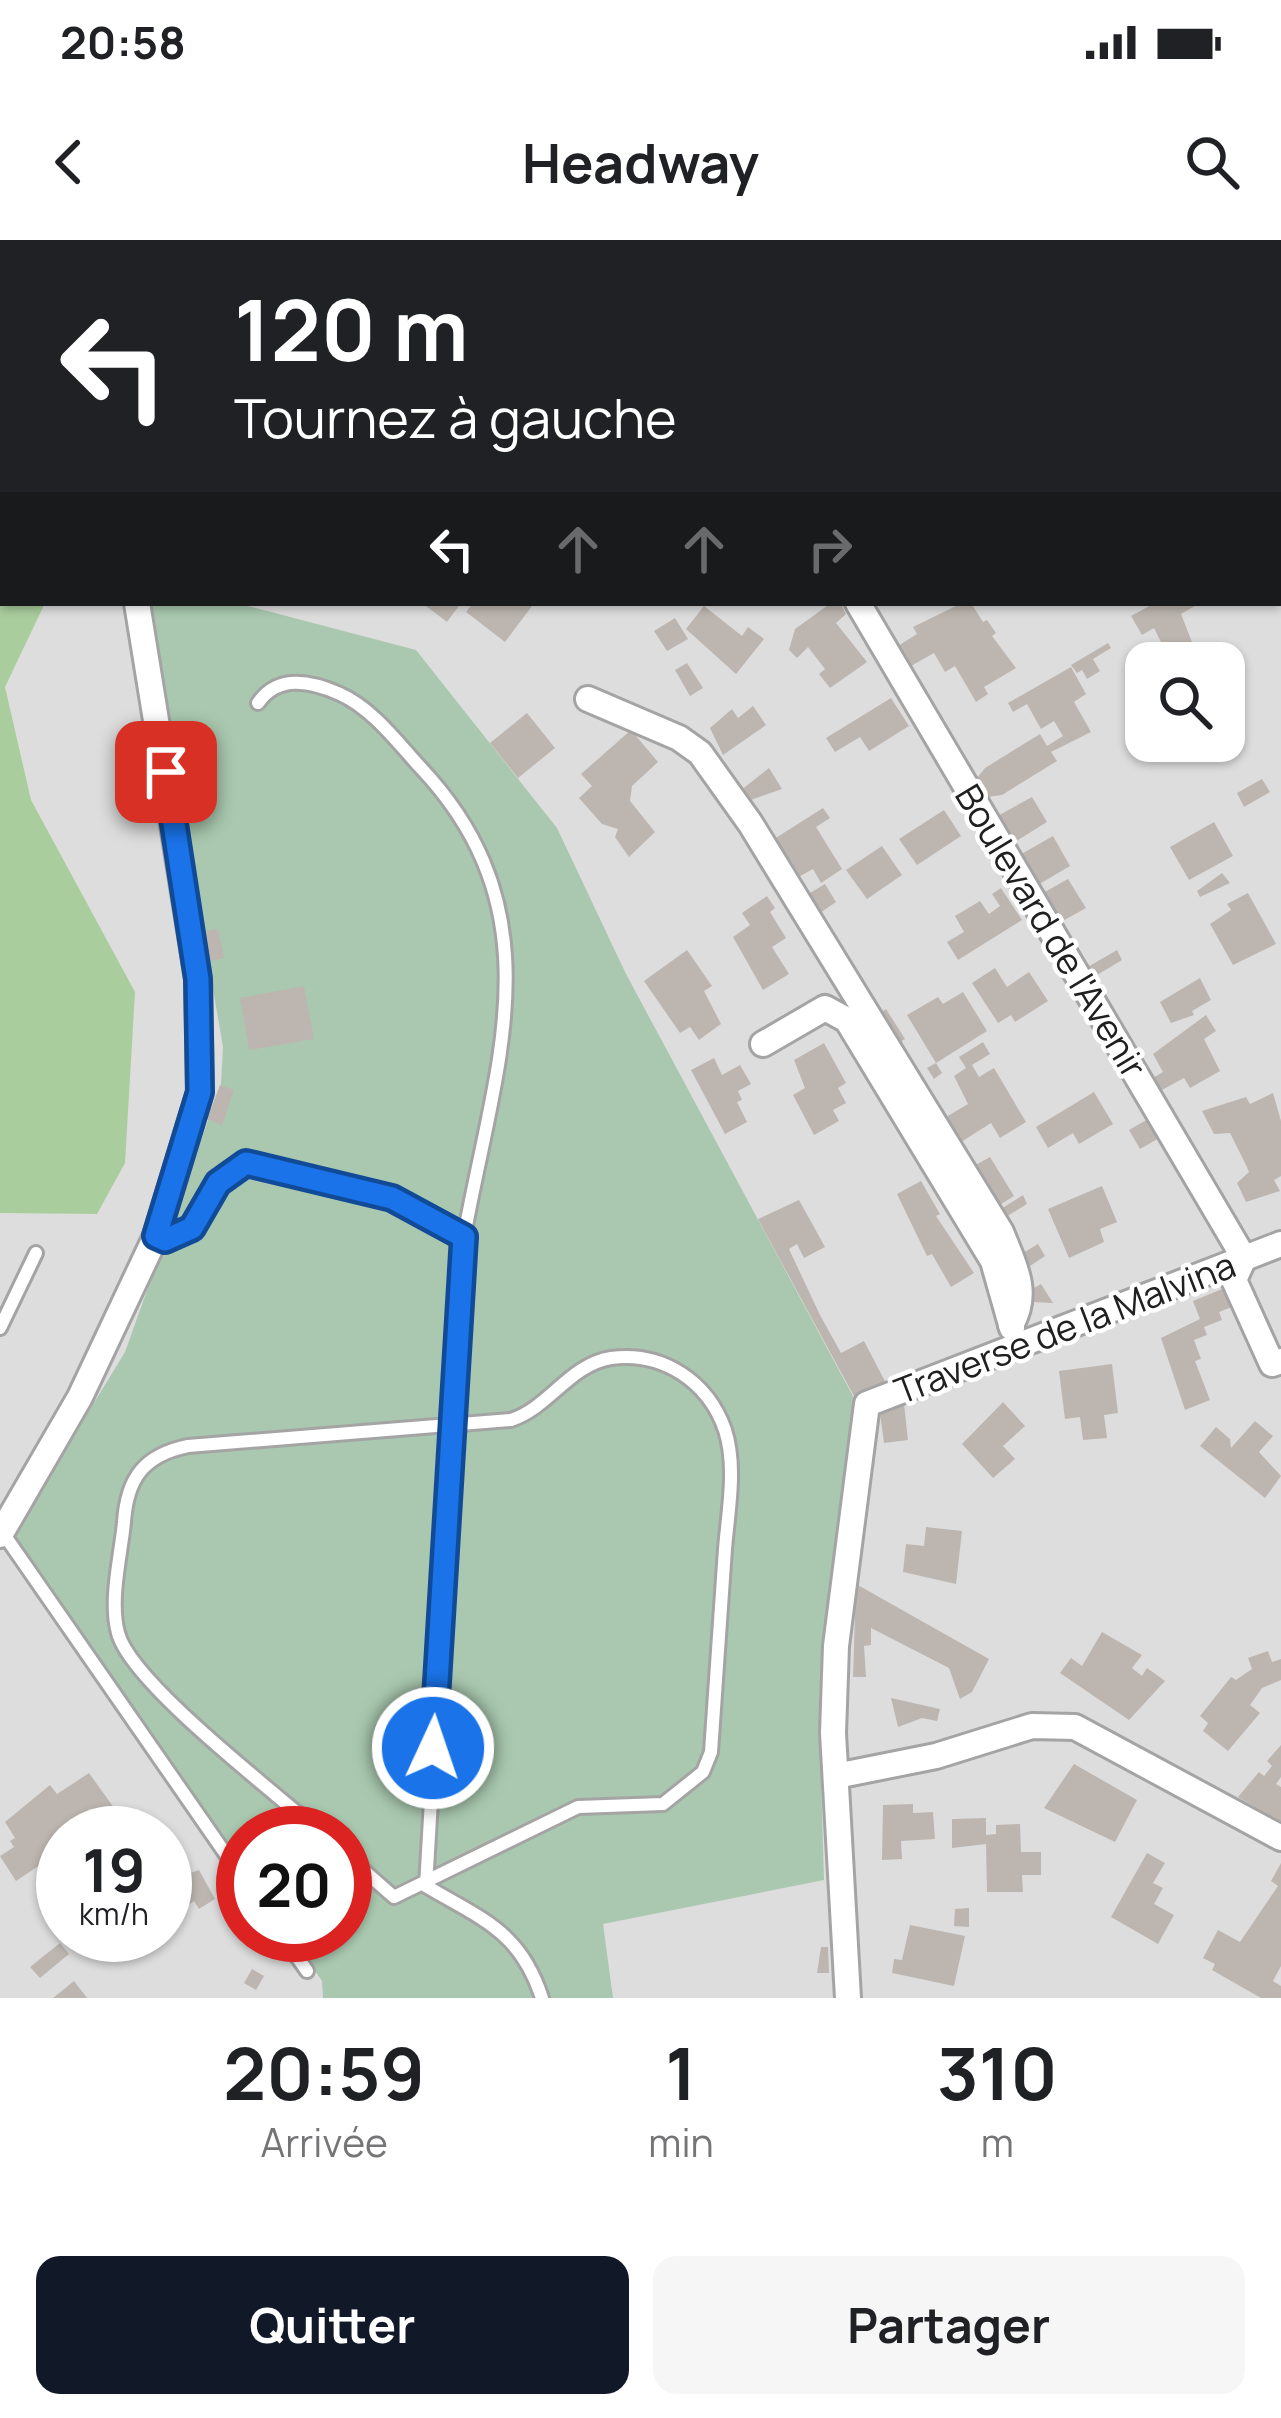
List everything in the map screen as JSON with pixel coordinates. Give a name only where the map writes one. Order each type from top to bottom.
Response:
[{"type":"street","points":[[1,1533],[80,1396],[156,1236],[200,1092],[198,979],[137,606]]},
{"type":"street","name":"Boulevard de l'Avenir","points":[[860,606],[1244,1258]]},
{"type":"street","points":[[587,699],[679,738],[700,753],[750,823],[1001,1232],[1019,1280],[1014,1335]]},
{"type":"street","points":[[763,1044],[825,1008],[847,1020],[993,1261],[1014,1335]]},
{"type":"street","name":"Traverse de la Malvina","points":[[848,1998],[836,1776],[836,1646],[867,1404],[1014,1335],[1281,1244]]},
{"type":"street","points":[[1244,1258],[1234,1280],[1272,1364],[1281,1361]]},
{"type":"street","points":[[836,1776],[937,1756],[1032,1726],[1075,1727],[1281,1838]]},
{"type":"lane","points":[[258,703],[266,691],[297,682],[346,697],[377,721],[443,791],[475,839],[497,890],[508,948],[500,1052],[464,1237],[426,1886]]},
{"type":"lane","points":[[156,1236],[165,1240],[192,1228],[218,1183],[246,1163],[392,1198],[464,1237]]},
{"type":"lane","points":[[0,1328],[36,1253]]},
{"type":"lane","points":[[291,1806],[160,1690],[121,1643],[116,1625],[126,1494],[142,1467],[168,1450],[511,1420],[536,1409],[590,1364],[646,1357],[686,1375],[704,1391],[727,1434],[731,1464],[711,1752],[704,1772],[663,1804],[567,1811],[426,1886],[394,1898],[372,1878]]},
{"type":"lane","points":[[1,1533],[216,1840]]},
{"type":"lane","points":[[426,1886],[500,1932],[529,1958],[542,1998]]},
{"type":"lane","points":[[301,1962],[307,1971]]},
{"type":"shaded area","points":[[0,606],[1281,606],[1281,1998],[0,1998]]},
{"type":"green space","points":[[0,606],[44,606],[5,687],[31,800],[135,992],[125,1163],[97,1214],[0,1213]]},
{"type":"green space","points":[[148,606],[248,606],[416,650],[557,828],[626,974],[855,1400],[821,1777],[824,1880],[603,1924],[613,1998],[323,1998],[322,1981],[309,1962],[372,1962],[372,1806],[216,1806],[216,1828],[14,1534],[125,1352],[221,1084],[223,1047]]},
{"type":"building","points":[[426,606],[459,606],[447,622]]},
{"type":"building","points":[[471,606],[532,606],[505,642],[466,612]]},
{"type":"building","points":[[704,606],[742,636],[748,627],[764,639],[736,674],[686,629]]},
{"type":"building","points":[[827,606],[842,606],[846,614],[836,623],[867,662],[830,688],[819,674],[825,669],[808,647],[797,658],[789,650],[795,629]]},
{"type":"building","points":[[956,606],[973,606],[1016,668],[984,687],[988,694],[976,702],[955,666],[945,672],[934,653],[911,666],[898,646],[917,634],[913,627]]},
{"type":"building","points":[[1149,606],[1195,606],[1181,614],[1192,642],[1161,642],[1154,628],[1142,635],[1131,616]]},
{"type":"building","points":[[675,618],[688,639],[667,651],[654,631]]},
{"type":"building","points":[[1108,643],[1111,648],[1093,659],[1100,671],[1087,679],[1082,670],[1077,673],[1071,665]]},
{"type":"building","points":[[687,663],[703,688],[690,696],[675,670]]},
{"type":"building","points":[[1071,667],[1086,694],[1074,702],[1091,732],[1051,752],[1057,761],[1002,795],[988,797],[977,778],[985,768],[1040,734],[1047,746],[1063,736],[1054,721],[1041,729],[1027,704],[1013,712],[1008,703]]},
{"type":"building","points":[[891,698],[909,726],[869,751],[860,737],[835,752],[826,738]]},
{"type":"building","points":[[753,706],[766,725],[723,755],[710,728],[732,709],[738,718]]},
{"type":"building","points":[[527,713],[555,748],[518,778],[490,743]]},
{"type":"building","points":[[631,730],[658,762],[632,786],[630,801],[655,832],[629,857],[615,837],[618,829],[602,824],[579,798],[592,786],[581,774]]},
{"type":"building","points":[[769,768],[782,789],[748,801],[741,790]]},
{"type":"building","points":[[1262,779],[1270,792],[1244,807],[1237,793]]},
{"type":"building","points":[[1032,797],[1047,822],[1010,845],[994,818]]},
{"type":"building","points":[[823,808],[830,818],[816,827],[842,869],[821,883],[813,869],[795,879],[771,841]]},
{"type":"building","points":[[944,810],[961,836],[917,865],[899,839]]},
{"type":"building","points":[[1214,822],[1233,856],[1189,880],[1170,847]]},
{"type":"building","points":[[1053,836],[1070,866],[1036,886],[1018,856]]},
{"type":"building","points":[[882,846],[902,875],[867,899],[846,870]]},
{"type":"building","points":[[1222,873],[1230,883],[1200,897],[1197,891]]},
{"type":"building","points":[[1068,879],[1086,908],[1059,923],[1041,894]]},
{"type":"building","points":[[825,884],[836,902],[817,915],[805,896]]},
{"type":"building","points":[[1001,888],[1022,920],[958,960],[947,942],[964,932],[955,916],[980,901],[989,914],[1000,906],[992,894]]},
{"type":"building","points":[[1248,893],[1276,944],[1233,965],[1210,924],[1231,910],[1227,904]]},
{"type":"building","points":[[767,896],[775,908],[770,912],[786,938],[772,947],[789,974],[763,990],[733,937],[750,925],[742,913]]},
{"type":"building","points":[[218,929],[224,958],[207,962],[202,932]]},
{"type":"building","points":[[687,950],[712,986],[704,991],[721,1024],[699,1040],[690,1027],[680,1033],[644,981]]},
{"type":"building","points":[[1117,950],[1122,960],[1092,978],[1086,968]]},
{"type":"building","points":[[995,968],[1007,987],[1029,972],[1048,1001],[1015,1022],[1011,1015],[998,1023],[972,983]]},
{"type":"building","points":[[1200,978],[1211,1000],[1192,1011],[1194,1015],[1171,1023],[1160,1002]]},
{"type":"building","points":[[304,986],[314,1039],[249,1050],[240,998]]},
{"type":"building","points":[[963,992],[987,1031],[936,1063],[907,1015],[938,997],[943,1004]]},
{"type":"building","points":[[886,1009],[905,1039],[895,1045],[877,1015]]},
{"type":"building","points":[[1206,1015],[1216,1031],[1204,1039],[1220,1071],[1190,1088],[1184,1078],[1160,1091],[1153,1078],[1163,1072],[1153,1054]]},
{"type":"building","points":[[983,1042],[990,1054],[972,1065],[979,1077],[994,1068],[1026,1122],[1000,1138],[991,1123],[961,1142],[946,1117],[968,1104],[954,1076],[966,1068],[959,1057]]},
{"type":"building","points":[[824,1043],[846,1083],[838,1088],[846,1103],[833,1110],[839,1121],[814,1135],[793,1095],[805,1088],[794,1060]]},
{"type":"building","points":[[714,1058],[722,1075],[740,1065],[751,1084],[738,1091],[742,1100],[737,1102],[747,1122],[725,1134],[691,1070]]},
{"type":"building","points":[[936,1063],[942,1073],[934,1079],[927,1068]]},
{"type":"building","points":[[220,1085],[234,1090],[222,1126],[207,1119]]},
{"type":"building","points":[[1094,1092],[1113,1124],[1079,1144],[1073,1133],[1048,1148],[1036,1127]]},
{"type":"building","points":[[1273,1093],[1281,1121],[1281,1176],[1274,1180],[1280,1191],[1246,1202],[1237,1183],[1249,1172],[1245,1163],[1230,1133],[1214,1134],[1202,1111],[1246,1097],[1250,1104]]},
{"type":"building","points":[[1150,1118],[1161,1137],[1140,1149],[1129,1130]]},
{"type":"building","points":[[990,1157],[1014,1196],[998,1206],[972,1167]]},
{"type":"building","points":[[921,1181],[940,1214],[936,1216],[974,1273],[951,1287],[932,1254],[927,1256],[897,1194]]},
{"type":"building","points":[[1102,1186],[1117,1222],[1100,1229],[1104,1242],[1069,1258],[1048,1209]]},
{"type":"building","points":[[1023,1195],[1027,1204],[1001,1220],[996,1212]]},
{"type":"building","points":[[799,1200],[825,1247],[804,1258],[797,1244],[789,1249],[820,1315],[841,1353],[864,1341],[888,1387],[856,1400],[758,1219]]},
{"type":"building","points":[[1038,1244],[1045,1256],[1030,1266],[1023,1253]]},
{"type":"building","points":[[1041,1284],[1053,1303],[1033,1302],[1027,1292]]},
{"type":"building","points":[[1227,1287],[1234,1306],[1219,1312],[1222,1320],[1204,1327],[1207,1335],[1194,1340],[1201,1359],[1195,1361],[1210,1400],[1185,1410],[1161,1338],[1200,1319],[1193,1301]]},
{"type":"building","points":[[1112,1364],[1118,1413],[1104,1415],[1107,1438],[1083,1440],[1080,1417],[1065,1419],[1059,1371]]},
{"type":"building","points":[[1003,1402],[1025,1426],[1003,1446],[1015,1459],[993,1478],[962,1444]]},
{"type":"building","points":[[904,1404],[908,1440],[884,1443],[880,1413]]},
{"type":"building","points":[[1255,1421],[1273,1436],[1259,1452],[1281,1476],[1265,1498],[1200,1446],[1216,1427],[1230,1439],[1231,1448]]},
{"type":"building","points":[[926,1527],[962,1531],[956,1584],[903,1572],[906,1544],[924,1546]]},
{"type":"building","points":[[856,1584],[989,1659],[972,1692],[960,1699],[949,1668],[871,1628],[871,1645],[864,1646],[866,1677],[853,1677]]},
{"type":"building","points":[[1102,1632],[1142,1655],[1132,1668],[1142,1676],[1147,1668],[1165,1681],[1129,1720],[1060,1673],[1071,1658],[1082,1666]]},
{"type":"building","points":[[1268,1651],[1272,1662],[1281,1659],[1281,1680],[1262,1688],[1250,1705],[1260,1713],[1228,1751],[1203,1731],[1208,1723],[1200,1716],[1231,1677],[1236,1680],[1252,1669],[1248,1658]]},
{"type":"building","points":[[891,1698],[940,1709],[937,1721],[922,1718],[898,1727]]},
{"type":"building","points":[[1281,1745],[1281,1777],[1276,1784],[1281,1787],[1281,1822],[1238,1797],[1259,1772],[1264,1776],[1272,1766],[1267,1761]]},
{"type":"building","points":[[1074,1764],[1137,1800],[1115,1842],[1044,1808]]},
{"type":"building","points":[[89,1773],[113,1806],[36,1806],[36,1868],[16,1881],[0,1856],[14,1847],[10,1841],[15,1838],[5,1822],[50,1785],[57,1794]]},
{"type":"building","points":[[913,1804],[913,1813],[933,1812],[935,1839],[901,1841],[902,1859],[882,1860],[883,1805]]},
{"type":"building","points":[[986,1818],[986,1835],[996,1834],[996,1825],[1020,1824],[1021,1852],[1041,1852],[1041,1875],[1022,1875],[1023,1892],[987,1892],[986,1844],[952,1848],[952,1819]]},
{"type":"building","points":[[1147,1853],[1165,1863],[1153,1883],[1163,1888],[1154,1904],[1174,1915],[1158,1944],[1111,1917]]},
{"type":"building","points":[[1281,1863],[1281,1966],[1273,1981],[1281,1986],[1281,1998],[1261,1998],[1212,1970],[1215,1964],[1203,1958],[1218,1930],[1240,1942],[1278,1886],[1271,1881]]},
{"type":"building","points":[[199,1870],[215,1899],[199,1909],[192,1902],[192,1872]]},
{"type":"building","points":[[969,1908],[969,1927],[954,1926],[955,1909]]},
{"type":"building","points":[[910,1925],[965,1936],[954,1986],[892,1973],[894,1959],[902,1960]]},
{"type":"building","points":[[821,1947],[828,1947],[829,1973],[817,1973]]},
{"type":"building","points":[[36,1962],[59,1962],[40,1978],[30,1967]]},
{"type":"building","points":[[252,1969],[264,1976],[256,1990],[244,1983]]},
{"type":"building","points":[[74,1981],[87,1998],[53,1998]]},
{"type":"route","points":[[166,772],[198,979],[200,1092],[156,1236],[165,1240],[192,1228],[218,1183],[246,1163],[392,1198],[464,1237],[433,1748]]}]
